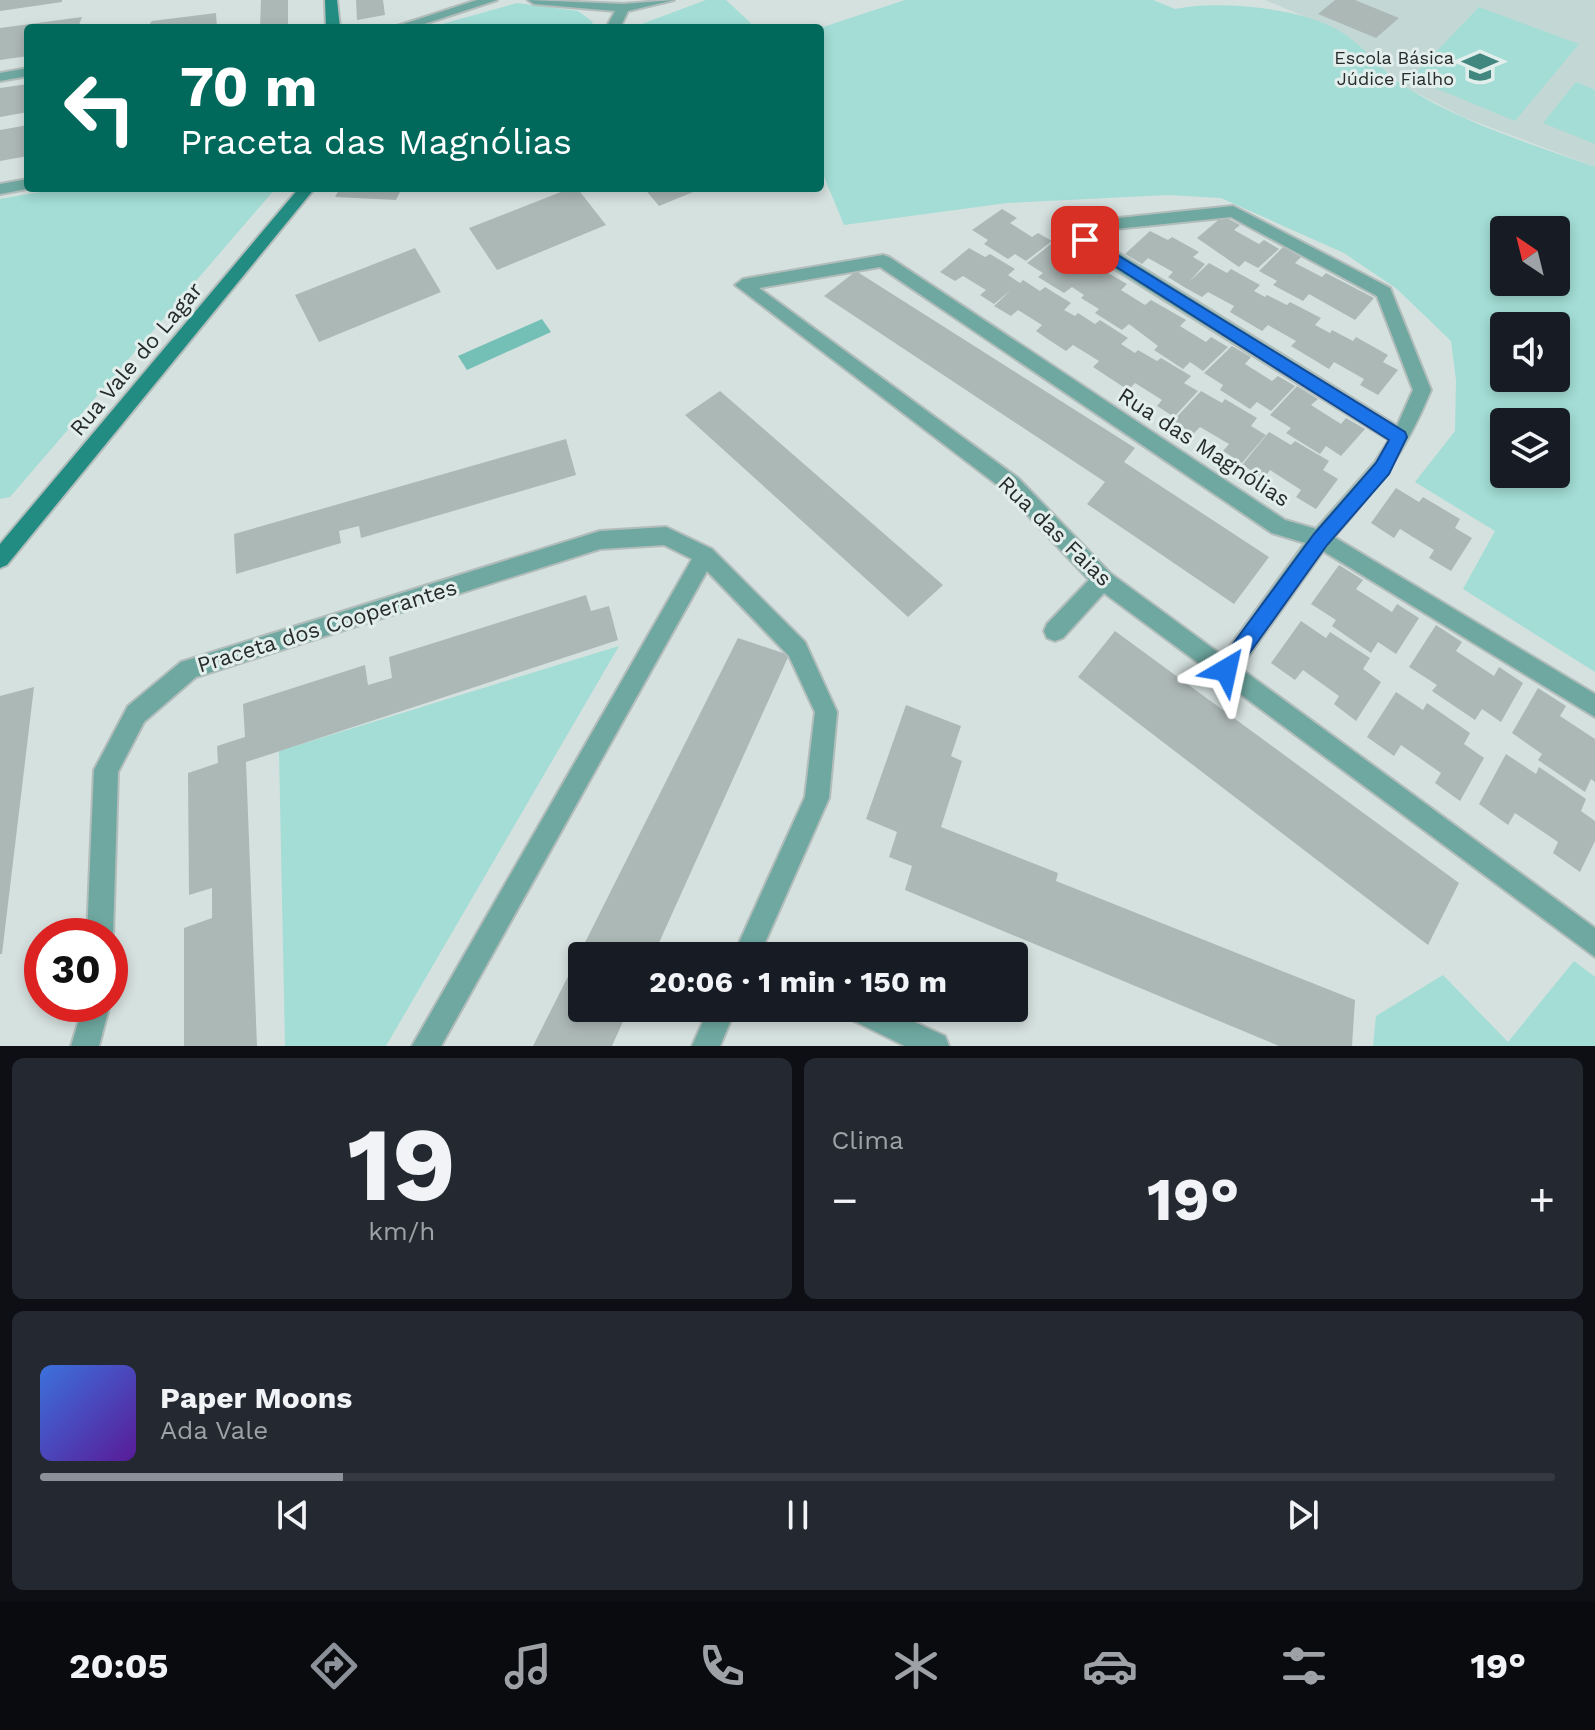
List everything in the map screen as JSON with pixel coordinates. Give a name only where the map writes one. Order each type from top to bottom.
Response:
[{"type":"street","points":[[331,0],[333,24]]},
{"type":"street","points":[[411,24],[491,0]]},
{"type":"street","points":[[534,0],[623,8],[668,0]]},
{"type":"street","points":[[615,24],[623,8]]},
{"type":"street","points":[[0,77],[24,73]]},
{"type":"street","points":[[0,189],[24,185]]},
{"type":"street","name":"Rua Vale do Lagar","points":[[1,556],[304,192]]},
{"type":"street","points":[[1226,670],[1320,539],[1382,468],[1399,437],[1422,390],[1384,292],[1233,211],[1090,226],[1085,240],[1108,257],[1399,437]]},
{"type":"street","name":"Rua das Magnólias","points":[[832,268],[883,261],[1279,527],[1320,539],[1595,706]]},
{"type":"street","name":"Rua das Faias","points":[[832,268],[743,285],[1011,484],[1103,580],[1595,944]]},
{"type":"street","name":"Praceta dos Cooperantes","points":[[101,918],[106,770],[136,714],[189,669],[600,540],[666,536],[705,555],[797,649],[826,712],[817,798],[752,942]]},
{"type":"street","points":[[426,1046],[705,555]]},
{"type":"street","points":[[1055,631],[1103,580]]},
{"type":"street","points":[[85,1046],[92,1022]]},
{"type":"street","points":[[706,1046],[717,1022]]},
{"type":"street","points":[[884,1022],[935,1046]]},
{"type":"shaded area","points":[[706,0],[726,0],[752,24],[642,24]]},
{"type":"shaded area","points":[[905,0],[1153,0],[1175,9],[1212,5],[1280,11],[1338,30],[1409,89],[1453,113],[1595,167],[1595,672],[1463,589],[1495,531],[1415,482],[1455,431],[1456,380],[1451,341],[1397,289],[1344,253],[1221,198],[1168,195],[1007,203],[844,225],[824,177],[824,27]]},
{"type":"shaded area","name":"Escola Básica Júdice Fialho","points":[[1265,0],[1595,0],[1595,167],[1463,117],[1407,88],[1339,31]]},
{"type":"shaded area","points":[[517,3],[578,11],[593,22],[592,24],[442,24]]},
{"type":"shaded area","points":[[1479,7],[1579,44],[1515,121],[1411,78]]},
{"type":"shaded area","points":[[1576,82],[1595,90],[1595,144],[1543,123]]},
{"type":"shaded area","points":[[40,192],[272,192],[10,497],[0,499],[0,199]]},
{"type":"shaded area","points":[[542,319],[551,332],[467,370],[458,356]]},
{"type":"shaded area","points":[[619,646],[386,1046],[285,1046],[279,751]]},
{"type":"shaded area","points":[[1574,961],[1595,977],[1595,1046],[1373,1046],[1376,1016],[1443,975],[1508,1042]]},
{"type":"building","points":[[0,0],[62,0],[62,2],[0,11]]},
{"type":"building","points":[[261,0],[288,0],[288,24],[260,24]]},
{"type":"building","points":[[356,0],[383,0],[385,15],[357,20]]},
{"type":"building","points":[[1335,0],[1355,0],[1399,18],[1376,38],[1318,14]]},
{"type":"building","points":[[216,13],[217,24],[149,24],[152,21]]},
{"type":"building","points":[[82,17],[79,24],[30,24]]},
{"type":"building","points":[[24,25],[24,57],[0,60],[0,28]]},
{"type":"building","points":[[24,85],[24,113],[0,117],[0,88]]},
{"type":"building","points":[[24,126],[24,157],[0,161],[0,130]]},
{"type":"building","points":[[338,192],[400,192],[396,200],[335,197]]},
{"type":"building","points":[[561,192],[580,192],[606,225],[497,270],[469,228]]},
{"type":"building","points":[[647,192],[693,192],[659,206]]},
{"type":"building","points":[[1002,209],[1017,218],[1010,223],[1032,237],[1038,233],[1052,241],[1026,261],[1015,254],[1008,259],[984,244],[988,240],[972,230]]},
{"type":"building","points":[[1223,216],[1240,225],[1234,230],[1259,244],[1264,240],[1279,249],[1258,268],[1245,261],[1239,267],[1197,238]]},
{"type":"building","points":[[1150,231],[1168,240],[1172,237],[1199,252],[1193,257],[1205,264],[1189,282],[1209,263],[1227,273],[1231,269],[1260,285],[1254,291],[1265,297],[1267,295],[1287,305],[1290,302],[1321,318],[1315,325],[1353,341],[1356,337],[1388,355],[1383,362],[1398,370],[1378,395],[1360,385],[1364,379],[1334,362],[1329,369],[1291,346],[1296,341],[1268,325],[1262,331],[1230,312],[1234,306],[1208,292],[1202,297],[1184,287],[1168,277],[1173,272],[1148,258],[1142,264],[1125,254]]},
{"type":"building","points":[[1056,240],[1072,250],[1065,255],[1088,270],[1094,265],[1127,284],[1121,290],[1145,305],[1151,300],[1186,320],[1180,326],[1206,342],[1211,337],[1228,347],[1203,371],[1190,362],[1183,369],[1154,350],[1158,346],[1129,324],[1122,330],[1095,313],[1099,309],[1081,298],[1084,295],[1072,287],[1064,293],[1038,277],[1043,273],[1027,263]]},
{"type":"building","points":[[1283,247],[1301,257],[1295,263],[1322,277],[1326,273],[1374,298],[1355,320],[1309,294],[1303,301],[1273,285],[1277,281],[1259,271]]},
{"type":"building","points":[[415,248],[441,292],[319,342],[295,295]]},
{"type":"building","points":[[969,248],[985,257],[990,254],[1015,269],[1008,275],[1020,283],[1023,280],[1040,291],[1045,287],[1071,303],[1064,310],[1075,316],[1078,313],[1095,324],[1100,320],[1128,338],[1121,344],[1135,353],[1138,350],[1157,361],[1161,358],[1191,376],[1184,383],[1198,391],[1174,417],[1157,406],[1162,400],[1135,383],[1128,390],[1093,367],[1099,361],[1073,345],[1066,351],[1036,331],[1042,325],[1018,310],[1011,316],[994,306],[1011,290],[994,304],[980,295],[986,290],[963,276],[955,281],[940,272]]},
{"type":"building","points":[[856,271],[1135,448],[1124,462],[1269,557],[1234,604],[1087,504],[1105,482],[824,296]]},
{"type":"building","points":[[1232,346],[1251,357],[1245,364],[1272,381],[1278,376],[1295,386],[1271,411],[1257,402],[1250,409],[1220,390],[1223,385],[1204,373]]},
{"type":"building","points":[[1297,386],[1318,399],[1311,405],[1341,424],[1346,418],[1365,429],[1341,456],[1326,446],[1320,454],[1286,433],[1291,428],[1270,415]]},
{"type":"building","points":[[720,391],[943,585],[908,617],[685,415]]},
{"type":"building","points":[[1201,391],[1222,403],[1225,399],[1257,418],[1251,426],[1266,435],[1242,463],[1223,451],[1229,444],[1200,427],[1193,434],[1173,421]]},
{"type":"building","points":[[1269,432],[1291,445],[1295,441],[1329,461],[1323,470],[1338,479],[1316,509],[1296,497],[1301,490],[1270,470],[1264,478],[1242,465]]},
{"type":"building","points":[[566,439],[576,475],[361,538],[359,526],[339,531],[341,543],[236,574],[234,534]]},
{"type":"building","points":[[1396,488],[1419,502],[1423,497],[1460,519],[1455,528],[1472,538],[1451,571],[1429,558],[1434,550],[1400,529],[1394,538],[1371,523]]},
{"type":"building","points":[[1339,565],[1363,580],[1356,589],[1392,612],[1397,604],[1419,618],[1396,654],[1378,642],[1371,653],[1332,626],[1336,620],[1311,604]]},
{"type":"building","points":[[586,595],[591,611],[609,606],[618,640],[246,762],[257,1046],[184,1046],[184,928],[212,918],[212,888],[189,895],[188,773],[218,763],[217,746],[245,737],[243,704],[365,665],[368,685],[392,678],[389,657]]},
{"type":"building","points":[[1301,621],[1326,638],[1330,632],[1370,658],[1363,669],[1381,682],[1356,721],[1334,704],[1339,696],[1303,670],[1295,680],[1271,663]]},
{"type":"building","points":[[1436,625],[1462,642],[1456,651],[1494,676],[1499,667],[1523,683],[1501,722],[1482,709],[1475,720],[1432,691],[1437,685],[1409,667]]},
{"type":"building","points":[[1115,631],[1459,883],[1428,945],[1078,677]]},
{"type":"building","points":[[738,638],[789,655],[659,942],[585,942]]},
{"type":"building","points":[[34,687],[2,954],[0,954],[0,696]]},
{"type":"building","points":[[1538,688],[1566,706],[1560,716],[1595,739],[1595,782],[1591,779],[1585,792],[1538,760],[1542,754],[1512,733]]},
{"type":"building","points":[[1396,692],[1423,710],[1427,703],[1470,733],[1464,744],[1484,758],[1460,801],[1435,783],[1441,773],[1401,745],[1394,756],[1367,737]]},
{"type":"building","points":[[906,705],[961,726],[951,756],[962,761],[941,827],[1058,873],[1056,881],[1355,1000],[1352,1046],[1279,1046],[905,890],[912,866],[889,857],[897,832],[866,819]]},
{"type":"building","points":[[1506,754],[1536,774],[1539,767],[1586,799],[1581,811],[1595,821],[1595,841],[1580,872],[1553,853],[1558,842],[1515,813],[1508,825],[1479,804]]},
{"type":"building","points":[[568,976],[568,1022],[623,1022],[612,1046],[533,1046]]},
{"type":"place","name":"Escola Básica Júdice Fialho","points":[[1480,67]]},
{"type":"route","points":[[1085,240],[1399,437],[1382,468],[1320,539],[1226,670]]}]
